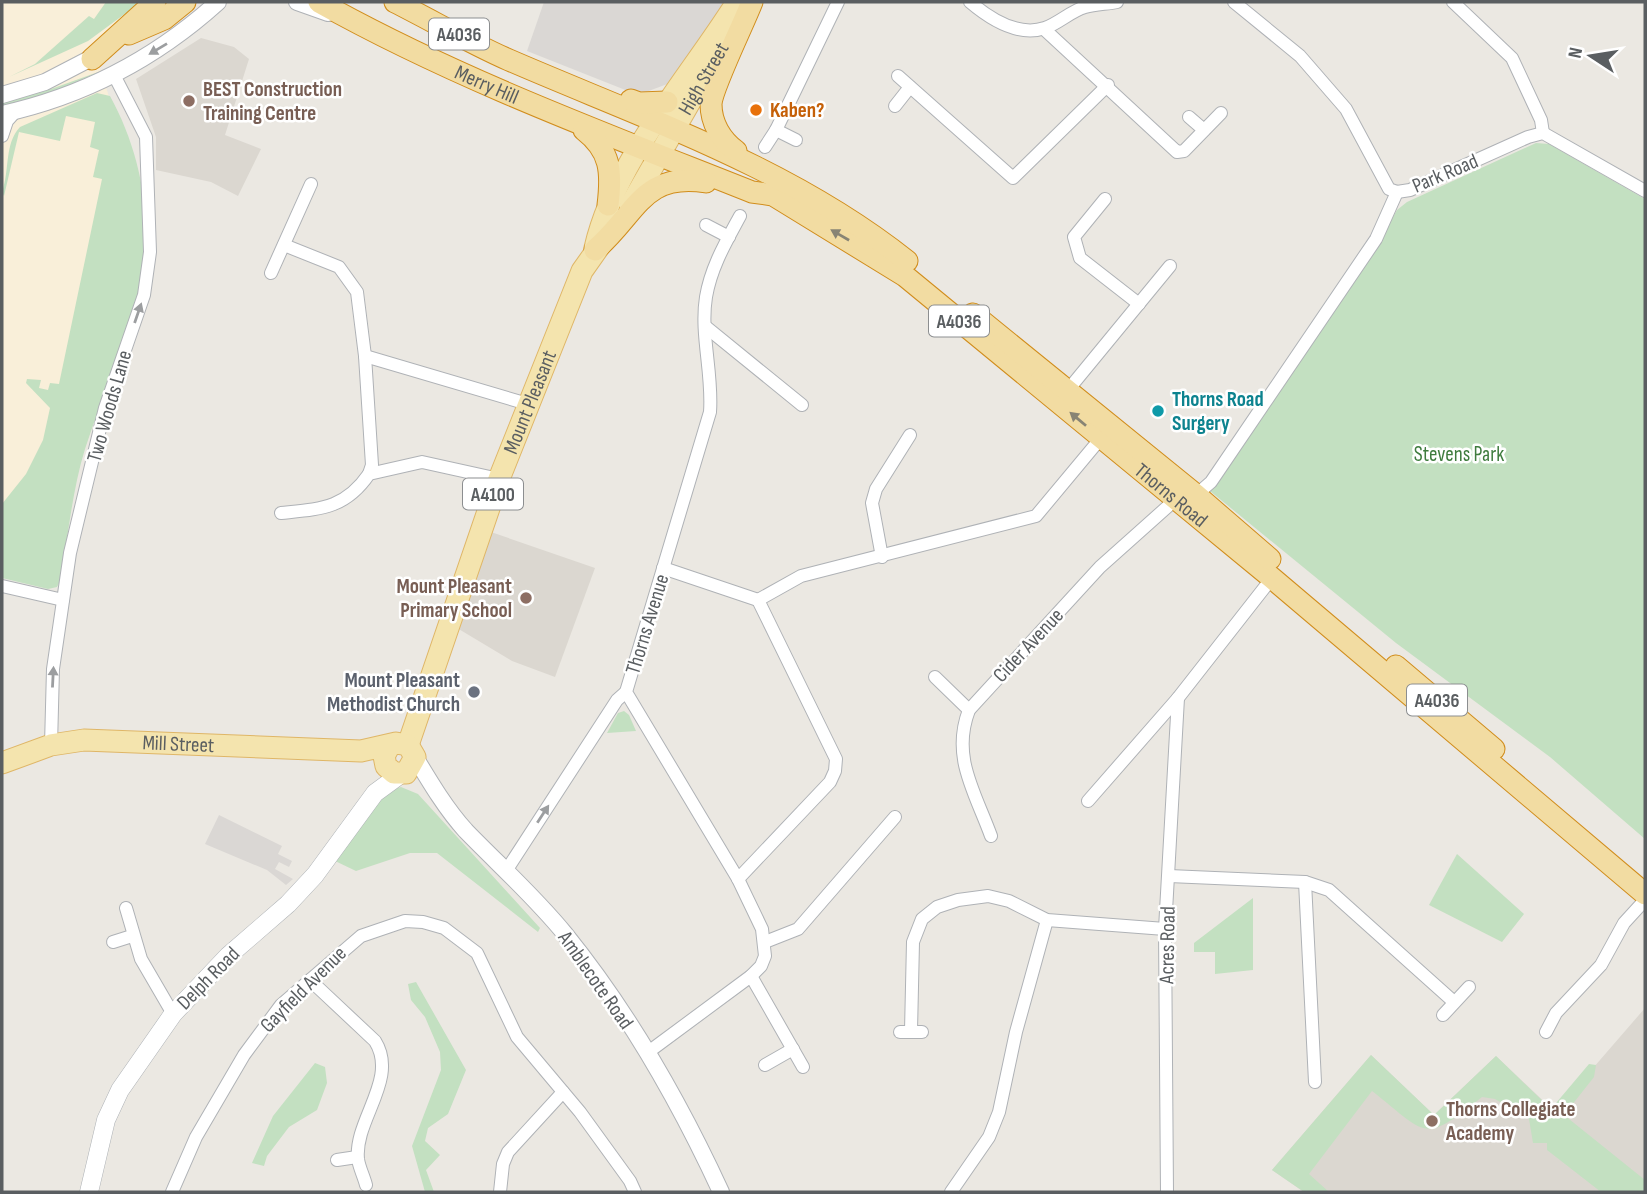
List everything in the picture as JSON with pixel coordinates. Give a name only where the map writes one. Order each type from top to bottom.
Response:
[{"type":"highway","points":[[92,59],[155,2]]},
{"type":"highway","points":[[127,35],[164,19],[185,2]]},
{"type":"highway","name":"Merry Hill","points":[[319,2],[408,48],[575,123],[660,132]]},
{"type":"highway","points":[[345,2],[382,24],[408,48]]},
{"type":"highway","name":"Merry Hill","points":[[395,2],[516,62]]},
{"type":"highway","points":[[749,2],[711,101],[716,129],[726,144],[764,172]]},
{"type":"highway","points":[[516,62],[542,66],[639,103],[660,132],[520,73],[516,62]]},
{"type":"highway","points":[[575,123],[598,141],[608,158],[612,174],[608,205]]},
{"type":"highway","name":"Thorns Road","points":[[660,132],[764,172],[881,243],[1068,390],[1272,578],[1645,894]]},
{"type":"highway","name":"Thorns Road","points":[[660,132],[905,276],[1101,438],[1185,497],[1645,877]]},
{"type":"highway","points":[[595,250],[615,232],[644,195],[670,180],[705,181],[763,194]]},
{"type":"main road","name":"High Street","points":[[660,132],[737,2]]},
{"type":"main road","name":"High Street","points":[[660,132],[749,2]]},
{"type":"main road","name":"A4100","points":[[595,250],[608,205],[660,132]]},
{"type":"main road","name":"Mount Pleasant","points":[[398,760],[499,479],[531,405],[568,306],[595,250],[640,192],[660,132]]},
{"type":"main road","name":"Mill Street","points":[[2,763],[51,745],[116,740],[361,751],[398,760]]},
{"type":"main road","name":"Delph Road","points":[[89,1192],[106,1120],[120,1090],[173,1014],[228,956],[306,885],[398,760]]},
{"type":"street","points":[[2,95],[45,82],[92,59],[127,35],[163,2]]},
{"type":"street","points":[[297,2],[356,23]]},
{"type":"street","points":[[765,147],[776,130],[838,2]]},
{"type":"street","points":[[970,2],[1009,26],[1044,29],[1082,8],[1117,2]]},
{"type":"street","name":"Park Road","points":[[1234,2],[1300,56],[1346,109],[1390,189],[1397,192],[1410,190],[1528,137],[1543,133]]},
{"type":"street","points":[[1453,2],[1512,58],[1541,120],[1543,133],[1645,191]]},
{"type":"street","points":[[2,136],[9,112],[60,99],[114,75],[166,45],[219,4]]},
{"type":"street","points":[[1044,29],[1108,85],[1177,152],[1184,152],[1221,113]]},
{"type":"street","points":[[45,82],[55,86],[104,64],[110,66],[114,75]]},
{"type":"street","name":"Two Woods Lane","points":[[51,745],[53,669],[70,553],[105,408],[144,295],[150,252],[146,137],[114,75]]},
{"type":"street","points":[[898,76],[1018,183],[1108,85]]},
{"type":"street","points":[[895,106],[910,87]]},
{"type":"street","points":[[1189,117],[1204,130]]},
{"type":"street","points":[[776,130],[796,140]]},
{"type":"street","points":[[271,273],[311,184]]},
{"type":"street","name":"Cider Avenue","points":[[969,710],[1100,567],[1185,497],[1211,482],[1376,239],[1397,192]]},
{"type":"street","points":[[1105,199],[1074,237],[1080,258],[1139,303]]},
{"type":"street","name":"Thorns Avenue","points":[[740,216],[708,286],[706,327],[712,386],[710,412],[626,692],[738,879],[762,929],[765,942]]},
{"type":"street","points":[[706,225],[729,237]]},
{"type":"street","points":[[281,513],[338,504],[353,494],[369,474],[372,464],[365,356],[357,292],[340,267],[284,245]]},
{"type":"street","points":[[1068,390],[1170,265]]},
{"type":"street","points":[[706,327],[802,405]]},
{"type":"street","points":[[365,356],[531,405]]},
{"type":"street","points":[[882,557],[872,503],[876,489],[910,435]]},
{"type":"street","points":[[758,600],[801,576],[1036,516],[1101,438]]},
{"type":"street","points":[[369,474],[422,462],[499,479]]},
{"type":"street","points":[[663,568],[758,600],[836,759],[830,782],[738,879]]},
{"type":"street","points":[[1088,801],[1178,698],[1272,578]]},
{"type":"street","points":[[2,586],[63,600]]},
{"type":"street","points":[[935,677],[969,710],[963,725],[961,753],[992,820],[991,836]]},
{"type":"street","points":[[506,871],[617,700],[626,692]]},
{"type":"street","name":"Acres Road","points":[[1167,1192],[1165,929],[1178,698]]},
{"type":"street","name":"Amblecote Road","points":[[398,760],[436,792],[465,829],[565,935],[674,1093],[721,1192]]},
{"type":"street","points":[[647,1054],[751,976],[761,966],[765,942],[798,929],[895,817]]},
{"type":"street","points":[[1169,876],[1305,882],[1328,890],[1454,1002]]},
{"type":"street","points":[[1305,882],[1315,1082]]},
{"type":"street","points":[[911,1032],[913,942],[927,913],[958,900],[988,896],[1009,901],[1047,920],[1165,929]]},
{"type":"street","points":[[1546,1032],[1556,1013],[1601,965],[1624,923],[1645,900]]},
{"type":"street","points":[[126,908],[132,936],[151,981],[173,1014]]},
{"type":"street","points":[[951,1192],[989,1137],[999,1112],[1016,1032],[1047,920]]},
{"type":"street","name":"Gayfield Avenue","points":[[172,1192],[196,1137],[244,1055],[281,1006],[345,947],[361,936],[390,924],[423,922],[443,928],[477,953],[517,1037],[630,1181],[635,1192]]},
{"type":"street","points":[[113,942],[132,936]]},
{"type":"street","points":[[751,976],[803,1067]]},
{"type":"street","points":[[310,980],[375,1041],[381,1051],[384,1068],[357,1157],[366,1185]]},
{"type":"street","points":[[1443,1015],[1469,987]]},
{"type":"street","points":[[765,1065],[793,1049]]},
{"type":"street","points":[[500,1192],[503,1164],[508,1152],[562,1092]]},
{"type":"street","points":[[337,1160],[357,1157]]},
{"type":"shaded area","points":[[2,2],[146,2],[92,44],[113,109],[131,238],[2,561]]},
{"type":"shaded area","points":[[544,2],[723,2],[717,17],[670,83],[638,95],[527,51]]},
{"type":"shaded area","name":"BEST Construction Training Centre","points":[[201,38],[234,47],[249,59],[225,135],[261,149],[238,196],[211,182],[156,170],[156,137],[136,79]]},
{"type":"shaded area","name":"Mount Pleasant Primary School","points":[[491,532],[595,568],[555,677],[512,661],[457,628]]},
{"type":"shaded area","points":[[219,815],[282,846],[278,854],[292,861],[289,867],[279,862],[275,869],[293,879],[286,885],[267,870],[205,844]]},
{"type":"shaded area","name":"Thorns Collegiate Academy","points":[[1645,1008],[1645,1192],[1304,1192],[1272,1170],[1371,1055],[1434,1115],[1496,1056],[1555,1112]]},
{"type":"green space","points":[[106,2],[141,2],[88,41],[9,77],[35,64],[89,16],[94,19]]},
{"type":"green space","points":[[101,71],[52,93],[2,108],[2,101],[51,89]]},
{"type":"green space","points":[[97,93],[110,96],[131,143],[143,194],[146,247],[138,298],[81,465],[60,581],[57,587],[48,589],[2,578],[2,504],[26,474],[43,440],[50,408],[26,383],[27,379],[41,380],[39,388],[48,390],[50,383],[59,384],[102,179],[93,177],[99,150],[90,147],[95,122],[66,116],[60,141],[19,132],[4,196],[2,192],[9,149],[20,127]]},
{"type":"green space","name":"Stevens Park","points":[[1536,143],[1549,144],[1645,199],[1645,839],[1550,757],[1396,643],[1210,491],[1377,244],[1397,210],[1407,202]]},
{"type":"green space","points":[[624,711],[629,715],[636,731],[607,733],[618,713]]},
{"type":"green space","points":[[401,787],[418,794],[540,928],[538,932],[437,853],[410,853],[356,871],[333,860],[388,791]]},
{"type":"green space","points":[[1457,854],[1524,914],[1502,942],[1429,905]]},
{"type":"green space","points":[[1253,898],[1253,970],[1215,974],[1215,952],[1194,952],[1194,943]]},
{"type":"green space","points":[[416,982],[466,1070],[448,1114],[428,1128],[425,1141],[440,1155],[426,1170],[434,1192],[425,1192],[412,1146],[441,1070],[440,1052],[425,1017],[411,1000],[408,984]]},
{"type":"green space","points":[[1371,1055],[1434,1115],[1496,1056],[1551,1109],[1589,1064],[1596,1065],[1594,1077],[1564,1115],[1645,1180],[1645,1192],[1601,1192],[1547,1150],[1547,1143],[1533,1143],[1529,1119],[1495,1099],[1482,1097],[1447,1122],[1436,1128],[1426,1129],[1404,1117],[1372,1091],[1309,1174],[1329,1192],[1304,1192],[1272,1170]]},
{"type":"green space","points":[[315,1063],[325,1067],[327,1083],[317,1110],[289,1127],[267,1156],[264,1166],[252,1163],[273,1116]]},
{"type":"place","name":"BEST Construction Training Centre","points":[[189,101]]},
{"type":"place","name":"Kaben?","points":[[756,110]]},
{"type":"place","name":"Thorns Road Surgery","points":[[1158,411]]},
{"type":"place","name":"Mount Pleasant Primary School","points":[[526,598]]},
{"type":"place","name":"Mount Pleasant Methodist Church","points":[[474,692]]},
{"type":"place","name":"Thorns Collegiate Academy","points":[[1432,1121]]}]
